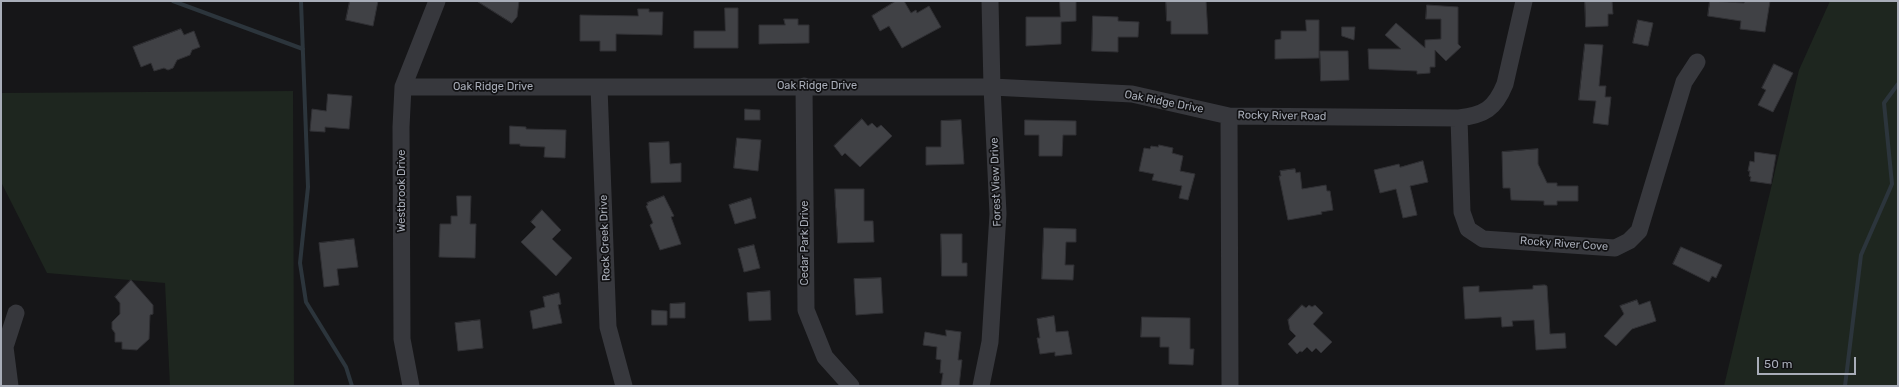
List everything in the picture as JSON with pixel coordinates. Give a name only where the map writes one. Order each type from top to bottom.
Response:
[{"type":"street","name":"Westbrook Drive","points":[[411,386],[402,339],[401,127],[403,87],[438,1]]},
{"type":"street","name":"Forest View Drive","points":[[981,386],[990,342],[998,214],[990,1]]},
{"type":"street","name":"Rocky River Road","points":[[1230,386],[1229,116],[1459,118],[1477,116],[1490,108],[1500,97],[1524,1]]},
{"type":"street","name":"Rocky River Cove","points":[[1459,118],[1462,212],[1468,229],[1483,239],[1615,248],[1630,241],[1639,231],[1684,82],[1697,62]]},
{"type":"street","name":"Cedar Park Drive","points":[[804,86],[806,310],[825,357],[851,386]]},
{"type":"street","name":"Oak Ridge Drive","points":[[403,87],[598,88],[992,86],[1132,94],[1229,116]]},
{"type":"street","name":"Rock Creek Drive","points":[[598,88],[608,327],[624,386]]},
{"type":"street","points":[[10,386],[5,347],[16,313]]},
{"type":"shaded area","points":[[1830,1],[1898,1],[1898,386],[1724,386],[1799,70]]},
{"type":"shaded area","points":[[293,91],[294,386],[170,386],[165,283],[47,273],[1,182],[1,93]]},
{"type":"building","points":[[350,1],[378,1],[373,26],[346,20]]},
{"type":"building","points":[[477,1],[519,1],[517,17],[512,23]]},
{"type":"building","points":[[896,1],[904,1],[911,13],[916,10],[917,13],[929,6],[941,27],[902,48],[889,26],[880,31],[872,16]]},
{"type":"building","points":[[1060,1],[1076,1],[1076,21],[1061,22],[1061,44],[1026,46],[1026,17],[1060,17]]},
{"type":"building","points":[[1166,1],[1206,1],[1208,34],[1171,34],[1171,21],[1167,21]]},
{"type":"building","points":[[1585,1],[1612,1],[1613,14],[1608,14],[1608,26],[1586,27]]},
{"type":"building","points":[[1710,1],[1744,3],[1745,1],[1770,1],[1765,32],[1740,29],[1741,21],[1708,16]]},
{"type":"building","points":[[1427,5],[1458,7],[1458,44],[1461,47],[1446,61],[1435,50],[1435,67],[1430,67],[1430,73],[1417,74],[1417,71],[1369,69],[1368,49],[1401,49],[1385,35],[1396,23],[1425,48],[1425,40],[1441,39],[1441,19],[1426,19]]},
{"type":"building","points":[[725,8],[738,8],[738,48],[694,48],[694,31],[725,31]]},
{"type":"building","points":[[638,9],[649,9],[649,12],[663,12],[662,35],[616,34],[616,51],[600,51],[600,41],[580,41],[580,15],[638,16]]},
{"type":"building","points":[[1093,16],[1118,17],[1118,21],[1139,22],[1138,37],[1118,37],[1118,52],[1092,51]]},
{"type":"building","points":[[784,19],[798,19],[798,25],[809,25],[809,43],[759,44],[759,25],[785,25]]},
{"type":"building","points":[[1306,20],[1319,20],[1319,58],[1275,59],[1275,40],[1281,39],[1281,31],[1306,31]]},
{"type":"building","points":[[1638,20],[1653,23],[1648,46],[1633,43]]},
{"type":"building","points":[[1342,27],[1355,27],[1354,40],[1342,36]]},
{"type":"building","points":[[181,29],[184,35],[194,31],[200,47],[192,50],[190,55],[177,60],[173,68],[168,70],[164,68],[154,71],[151,63],[141,67],[133,47]]},
{"type":"building","points":[[1585,44],[1603,45],[1599,86],[1606,86],[1605,97],[1611,97],[1608,125],[1593,123],[1596,101],[1579,100]]},
{"type":"building","points":[[1320,51],[1348,51],[1349,80],[1321,81]]},
{"type":"building","points":[[1774,64],[1793,73],[1773,112],[1758,105],[1766,90],[1762,88]]},
{"type":"building","points":[[328,94],[352,96],[349,129],[325,127],[325,132],[310,131],[312,109],[326,111]]},
{"type":"building","points":[[745,109],[760,110],[760,120],[745,120]]},
{"type":"building","points":[[862,119],[868,126],[872,123],[877,128],[881,125],[892,136],[860,167],[845,153],[842,156],[834,146]]},
{"type":"building","points":[[961,120],[964,164],[926,165],[926,147],[941,147],[941,121]]},
{"type":"building","points":[[1025,120],[1076,121],[1076,135],[1063,135],[1062,156],[1039,156],[1039,135],[1025,135]]},
{"type":"building","points":[[510,126],[526,127],[526,129],[566,130],[565,158],[544,157],[545,147],[510,144]]},
{"type":"building","points":[[737,138],[761,140],[758,171],[734,168]]},
{"type":"building","points":[[669,142],[670,164],[681,163],[681,182],[651,183],[649,143]]},
{"type":"building","points":[[1159,145],[1173,148],[1172,153],[1183,156],[1180,171],[1195,174],[1188,200],[1179,198],[1182,186],[1152,180],[1154,174],[1139,171],[1144,148],[1150,149],[1151,146],[1158,147]]},
{"type":"building","points":[[1538,149],[1538,164],[1547,183],[1557,183],[1557,186],[1578,186],[1578,201],[1557,201],[1557,205],[1544,205],[1544,201],[1511,200],[1510,188],[1503,188],[1502,152]]},
{"type":"building","points":[[1755,152],[1776,155],[1771,184],[1750,181],[1750,171],[1748,171],[1750,161],[1754,162]]},
{"type":"building","points":[[1423,161],[1428,182],[1410,186],[1417,215],[1403,218],[1396,189],[1380,193],[1374,170],[1399,164],[1400,167]]},
{"type":"building","points":[[1295,169],[1296,173],[1300,172],[1302,189],[1326,185],[1327,191],[1330,191],[1333,210],[1321,212],[1322,214],[1288,220],[1279,176],[1281,176],[1280,171]]},
{"type":"building","points":[[835,189],[864,189],[864,221],[873,221],[874,242],[838,243]]},
{"type":"building","points":[[457,196],[471,196],[470,224],[476,224],[475,258],[439,257],[440,224],[451,224],[451,216],[457,216]]},
{"type":"building","points":[[664,196],[674,216],[671,217],[681,244],[660,250],[650,225],[653,223],[646,206],[648,205],[647,203]]},
{"type":"building","points":[[751,198],[756,218],[735,224],[729,205]]},
{"type":"building","points":[[542,210],[561,230],[552,239],[572,258],[556,276],[521,242],[536,227],[531,222]]},
{"type":"building","points":[[1044,228],[1076,229],[1076,242],[1066,242],[1065,265],[1074,265],[1073,280],[1042,279]]},
{"type":"building","points":[[941,234],[962,234],[962,263],[967,263],[967,276],[942,276]]},
{"type":"building","points":[[354,239],[358,267],[337,269],[339,285],[324,287],[319,243]]},
{"type":"building","points":[[754,245],[760,268],[744,272],[738,249]]},
{"type":"building","points":[[1681,247],[1722,265],[1716,278],[1712,276],[1709,282],[1673,264]]},
{"type":"building","points":[[881,278],[883,313],[856,315],[854,279]]},
{"type":"building","points":[[131,280],[153,305],[153,314],[150,315],[149,339],[137,350],[122,349],[122,342],[115,342],[115,333],[112,329],[112,322],[120,314],[120,303],[115,297]]},
{"type":"building","points":[[1479,286],[1479,292],[1533,289],[1533,286],[1547,286],[1550,334],[1565,333],[1566,348],[1536,350],[1534,320],[1512,321],[1513,326],[1502,327],[1501,317],[1465,319],[1463,287]]},
{"type":"building","points":[[770,291],[771,320],[749,321],[747,293]]},
{"type":"building","points":[[559,293],[561,304],[558,305],[562,323],[533,329],[530,311],[545,307],[543,297]]},
{"type":"building","points":[[1637,300],[1639,305],[1650,301],[1656,321],[1632,329],[1616,346],[1604,336],[1624,314],[1620,306]]},
{"type":"building","points":[[685,303],[685,318],[670,318],[670,304]]},
{"type":"building","points":[[1302,305],[1306,308],[1309,305],[1312,307],[1315,305],[1323,313],[1313,324],[1332,342],[1321,353],[1316,348],[1312,352],[1307,347],[1302,352],[1300,351],[1297,354],[1288,344],[1296,336],[1290,330],[1288,320]]},
{"type":"building","points":[[652,310],[667,311],[667,325],[652,325]]},
{"type":"building","points":[[1054,316],[1056,332],[1068,331],[1072,354],[1055,356],[1055,352],[1040,354],[1037,338],[1040,338],[1037,319]]},
{"type":"building","points":[[1142,317],[1190,318],[1190,349],[1194,349],[1193,365],[1169,364],[1169,347],[1160,347],[1160,337],[1141,337]]},
{"type":"building","points":[[480,320],[483,348],[458,351],[455,323]]},
{"type":"building","points":[[946,330],[961,332],[958,360],[962,360],[959,386],[941,386],[943,373],[940,373],[941,360],[936,359],[937,347],[923,345],[925,332],[946,336]]},
{"type":"waterway","points":[[173,1],[303,49]]},
{"type":"waterway","points":[[301,1],[308,187],[300,263],[306,302],[346,367],[352,386]]},
{"type":"waterway","points":[[1845,386],[1861,255],[1892,184],[1884,103],[1898,84]]}]
